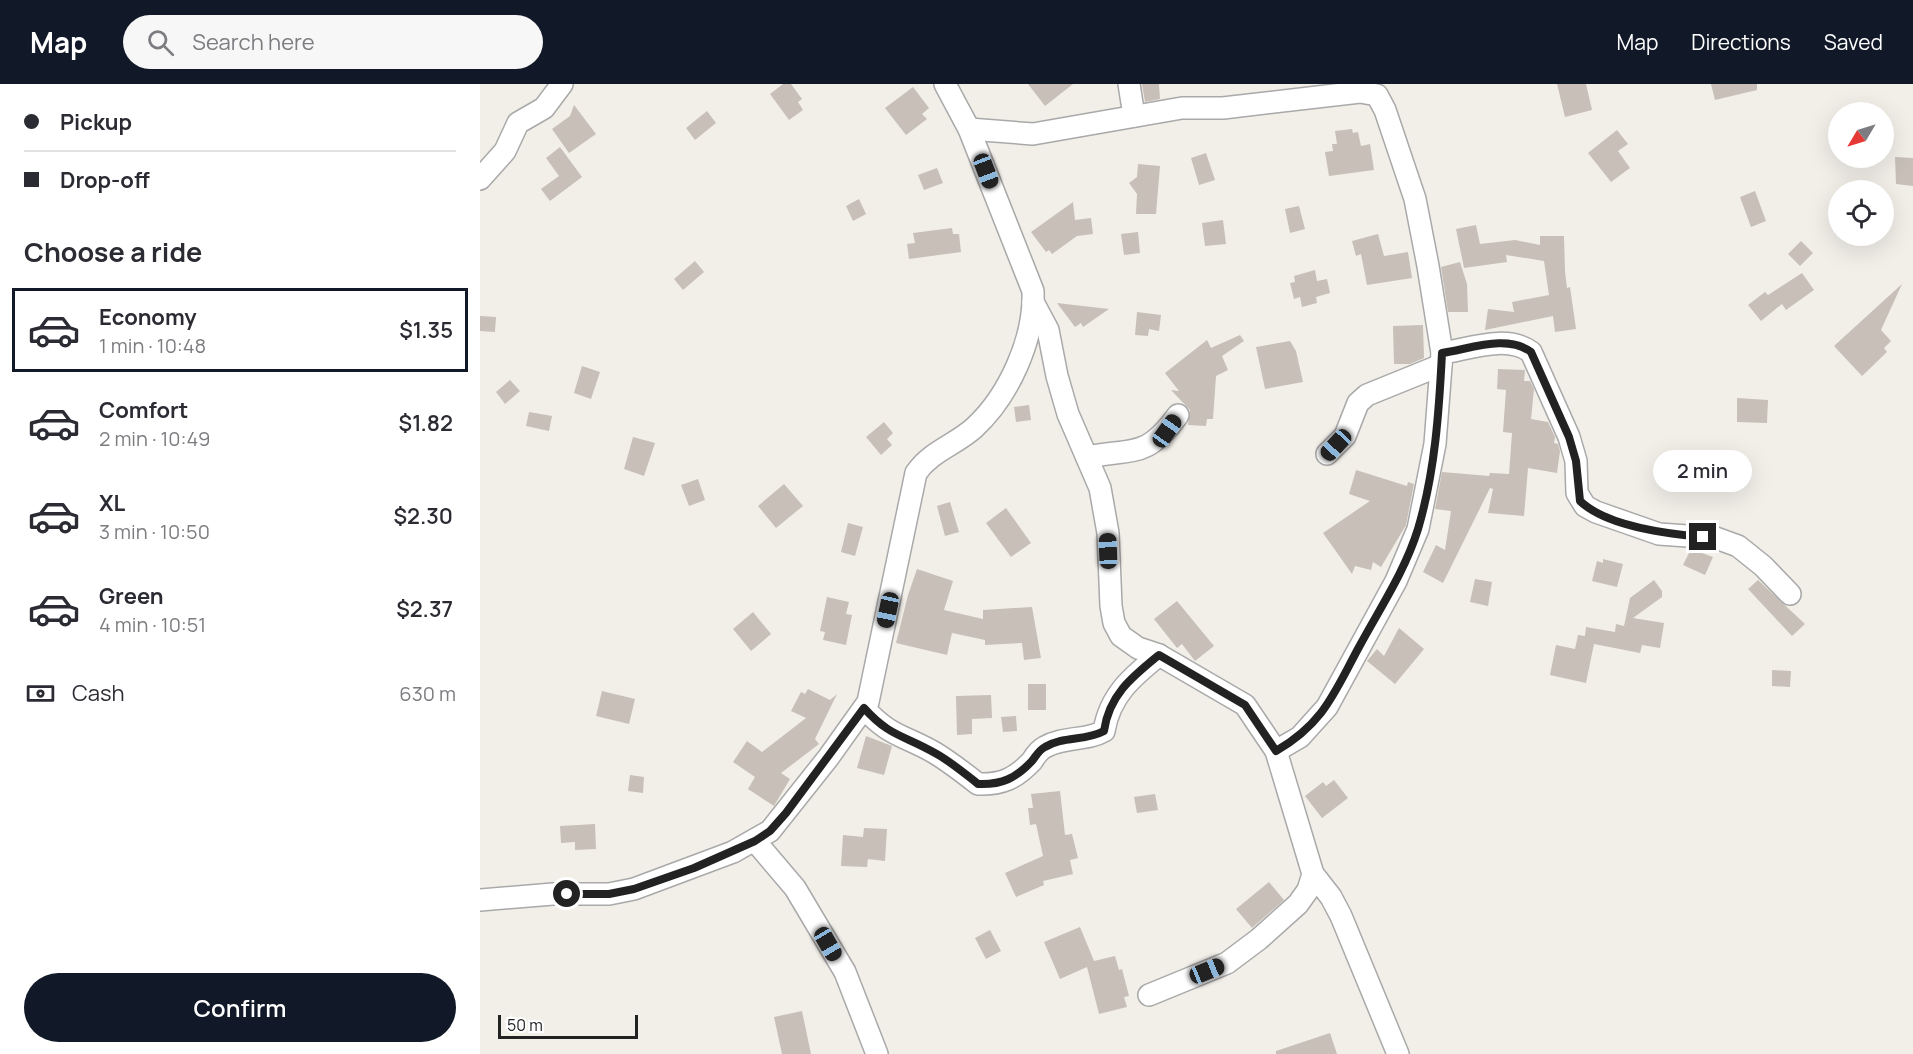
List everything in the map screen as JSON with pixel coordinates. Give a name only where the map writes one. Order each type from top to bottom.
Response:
[{"type":"street","points":[[480,179],[505,151],[518,123],[544,108],[562,84]]},
{"type":"street","points":[[480,900],[562,894],[609,894],[694,868],[755,841],[770,831],[786,813],[868,702],[916,473],[924,461],[973,429],[994,406],[1019,360],[1034,303],[1033,291],[969,129],[945,84]]},
{"type":"street","points":[[1129,84],[1134,116]]},
{"type":"street","points":[[969,129],[1034,134],[1182,108],[1223,108],[1374,90],[1385,110],[1415,199],[1442,359],[1435,444],[1418,529],[1396,581],[1327,707],[1300,737],[1276,751]]},
{"type":"street","points":[[1034,303],[1048,330],[1057,376],[1068,414],[1100,488],[1108,533],[1111,606],[1114,623],[1121,636],[1138,648],[1159,655],[1245,705],[1276,751],[1312,874],[1341,915],[1398,1054]]},
{"type":"street","points":[[1327,454],[1345,436],[1358,403],[1367,395],[1442,359],[1511,342],[1531,352],[1569,437],[1576,461],[1577,493],[1585,506],[1659,534],[1716,538],[1738,546],[1790,594]]},
{"type":"street","points":[[1087,457],[1140,450],[1167,431],[1178,415]]},
{"type":"street","points":[[864,708],[879,726],[938,754],[978,784],[1003,782],[1019,775],[1042,748],[1074,737],[1096,736],[1104,731],[1116,695],[1127,681],[1159,655]]},
{"type":"street","points":[[755,841],[795,888],[845,972],[877,1054]]},
{"type":"street","points":[[1149,995],[1227,963],[1298,904],[1308,890],[1312,874]]},
{"type":"building","points":[[783,84],[791,84],[802,99],[798,102],[803,110],[789,120],[770,94]]},
{"type":"building","points":[[1028,84],[1073,84],[1045,106]]},
{"type":"building","points":[[1142,84],[1159,84],[1160,99],[1145,102]]},
{"type":"building","points":[[1557,84],[1586,84],[1592,110],[1565,117]]},
{"type":"building","points":[[1711,84],[1757,84],[1757,90],[1715,100]]},
{"type":"building","points":[[913,87],[929,108],[922,114],[927,119],[906,135],[885,108]]},
{"type":"building","points":[[574,105],[596,134],[569,153],[552,129],[570,116]]},
{"type":"building","points":[[707,111],[716,123],[695,140],[686,128]]},
{"type":"building","points":[[1352,129],[1353,133],[1358,132],[1361,146],[1370,144],[1374,170],[1329,176],[1325,152],[1333,151],[1332,144],[1337,144],[1335,131]]},
{"type":"building","points":[[1617,130],[1628,144],[1618,151],[1630,168],[1611,182],[1588,153]]},
{"type":"building","points":[[560,147],[582,177],[550,201],[541,189],[559,176],[546,158]]},
{"type":"building","points":[[1206,153],[1215,180],[1199,185],[1191,158]]},
{"type":"building","points":[[1895,157],[1913,158],[1913,186],[1896,184]]},
{"type":"building","points":[[1138,164],[1160,166],[1156,214],[1136,214],[1137,194],[1129,183],[1137,177]]},
{"type":"building","points":[[937,168],[943,183],[924,190],[918,175]]},
{"type":"building","points":[[1755,191],[1766,221],[1751,227],[1740,197]]},
{"type":"building","points":[[859,199],[866,214],[853,221],[846,206]]},
{"type":"building","points":[[1073,202],[1075,220],[1091,218],[1093,234],[1077,236],[1052,254],[1049,250],[1046,252],[1031,232]]},
{"type":"building","points":[[1299,206],[1305,229],[1290,233],[1285,209]]},
{"type":"building","points":[[1223,220],[1226,244],[1205,246],[1202,223]]},
{"type":"building","points":[[1476,225],[1480,244],[1515,240],[1540,245],[1540,236],[1564,236],[1567,288],[1570,287],[1576,329],[1555,332],[1553,316],[1485,330],[1488,309],[1514,312],[1512,302],[1549,295],[1544,261],[1506,255],[1507,262],[1464,268],[1456,229]]},
{"type":"building","points":[[952,228],[953,234],[959,234],[961,252],[909,259],[907,244],[915,243],[913,233]]},
{"type":"building","points":[[1138,232],[1140,253],[1124,255],[1121,234]]},
{"type":"building","points":[[1378,234],[1384,256],[1408,252],[1412,278],[1367,285],[1361,254],[1356,256],[1352,241]]},
{"type":"building","points":[[1801,241],[1813,253],[1800,266],[1788,254]]},
{"type":"building","points":[[695,261],[704,272],[683,290],[674,279]]},
{"type":"building","points":[[1460,262],[1467,284],[1468,312],[1448,312],[1441,267]]},
{"type":"building","points":[[1315,270],[1317,281],[1327,279],[1330,293],[1316,297],[1317,303],[1302,307],[1300,297],[1294,299],[1290,283],[1295,282],[1294,276]]},
{"type":"building","points":[[1802,273],[1814,290],[1786,310],[1782,304],[1761,321],[1748,305],[1765,292],[1768,295]]},
{"type":"building","points":[[1902,284],[1881,330],[1891,341],[1884,348],[1887,352],[1862,376],[1834,346]]},
{"type":"building","points":[[1057,303],[1109,309],[1083,327],[1081,323],[1075,327]]},
{"type":"building","points":[[1137,312],[1161,315],[1159,331],[1149,329],[1148,336],[1135,335]]},
{"type":"building","points":[[480,316],[496,317],[495,332],[480,331]]},
{"type":"building","points":[[1423,325],[1424,358],[1410,364],[1394,364],[1393,326]]},
{"type":"building","points":[[1240,335],[1244,341],[1222,356],[1228,370],[1216,376],[1213,419],[1207,419],[1206,426],[1188,425],[1190,410],[1171,390],[1179,391],[1165,373],[1207,340],[1211,348]]},
{"type":"building","points":[[1290,341],[1296,351],[1303,382],[1265,389],[1256,347]]},
{"type":"building","points":[[582,366],[600,372],[591,399],[574,393]]},
{"type":"building","points":[[1498,369],[1525,370],[1524,381],[1530,381],[1534,389],[1531,419],[1548,422],[1555,437],[1554,443],[1558,444],[1560,451],[1557,473],[1528,468],[1524,516],[1488,513],[1493,489],[1490,488],[1443,583],[1423,572],[1436,545],[1445,550],[1451,511],[1435,509],[1442,472],[1489,476],[1490,473],[1509,474],[1512,433],[1503,432],[1506,390],[1497,389]]},
{"type":"building","points":[[510,380],[520,391],[505,404],[496,392]]},
{"type":"building","points":[[1737,398],[1768,400],[1767,423],[1737,422]]},
{"type":"building","points":[[1029,405],[1031,420],[1016,422],[1014,407]]},
{"type":"building","points":[[529,412],[552,416],[549,431],[526,426]]},
{"type":"building","points":[[884,422],[893,433],[887,439],[892,445],[881,455],[866,437]]},
{"type":"building","points":[[633,437],[655,443],[644,476],[624,469]]},
{"type":"building","points":[[1356,470],[1407,486],[1408,482],[1414,484],[1406,525],[1381,567],[1373,562],[1371,570],[1355,566],[1352,574],[1323,533],[1370,501],[1349,494]]},
{"type":"building","points":[[698,479],[705,500],[689,506],[681,485]]},
{"type":"building","points":[[784,484],[803,506],[776,528],[758,506]]},
{"type":"building","points":[[950,502],[959,532],[945,536],[937,506]]},
{"type":"building","points":[[1006,508],[1031,543],[1011,557],[986,523]]},
{"type":"building","points":[[848,523],[863,527],[855,556],[841,552]]},
{"type":"building","points":[[1691,549],[1713,557],[1705,575],[1683,565]]},
{"type":"building","points":[[1603,559],[1623,564],[1617,587],[1592,581],[1597,561],[1603,563]]},
{"type":"building","points":[[917,569],[953,581],[944,610],[983,619],[983,610],[1032,607],[1041,658],[1024,660],[1022,643],[985,645],[985,640],[952,633],[947,655],[896,643]]},
{"type":"building","points":[[1475,579],[1492,582],[1488,606],[1470,602]]},
{"type":"building","points":[[1654,580],[1662,591],[1662,597],[1633,618],[1664,623],[1660,648],[1642,645],[1640,653],[1594,644],[1586,683],[1550,675],[1556,645],[1575,649],[1578,635],[1585,636],[1586,627],[1615,632],[1616,624],[1624,626],[1630,598]]},
{"type":"building","points":[[1758,580],[1805,624],[1792,636],[1748,589]]},
{"type":"building","points":[[827,597],[849,602],[846,614],[852,615],[846,645],[823,640],[825,632],[820,631]]},
{"type":"building","points":[[1177,601],[1214,646],[1195,661],[1182,644],[1177,648],[1154,619]]},
{"type":"building","points":[[753,612],[771,634],[751,651],[733,629]]},
{"type":"building","points":[[1399,628],[1424,649],[1395,684],[1367,661],[1377,649],[1384,656]]},
{"type":"building","points":[[1772,670],[1791,671],[1790,687],[1772,686]]},
{"type":"building","points":[[1028,684],[1046,684],[1046,710],[1028,710]]},
{"type":"building","points":[[808,689],[830,700],[837,694],[815,739],[819,744],[781,773],[790,779],[774,806],[748,789],[755,777],[733,762],[747,741],[762,752],[806,718],[791,711],[801,692],[805,694]]},
{"type":"building","points":[[602,691],[635,699],[629,724],[596,716]]},
{"type":"building","points":[[991,695],[992,718],[972,719],[972,734],[957,735],[956,696]]},
{"type":"building","points":[[1016,716],[1017,731],[1003,732],[1001,717]]},
{"type":"building","points":[[866,736],[892,746],[884,775],[857,768]]},
{"type":"building","points":[[630,775],[644,777],[643,793],[628,791]]},
{"type":"building","points":[[1334,780],[1348,798],[1322,818],[1305,796],[1323,782],[1326,786]]},
{"type":"building","points":[[1060,791],[1065,835],[1072,834],[1078,858],[1070,860],[1073,874],[1043,881],[1044,885],[1016,897],[1005,873],[1043,856],[1036,824],[1030,825],[1028,808],[1033,808],[1031,794]]},
{"type":"building","points":[[1155,794],[1158,810],[1137,813],[1134,797]]},
{"type":"building","points":[[595,824],[596,849],[575,850],[575,842],[561,843],[560,826]]},
{"type":"building","points":[[864,828],[887,829],[885,861],[868,859],[867,867],[841,866],[843,835],[863,837]]},
{"type":"building","points":[[1269,882],[1284,900],[1252,928],[1236,909]]},
{"type":"building","points":[[1080,927],[1094,961],[1115,956],[1119,970],[1122,969],[1129,996],[1124,997],[1127,1007],[1099,1014],[1087,967],[1060,979],[1044,942]]},
{"type":"building","points":[[990,930],[1001,951],[986,959],[975,938]]},
{"type":"building","points":[[802,1011],[811,1054],[782,1054],[774,1017]]},
{"type":"building","points":[[1330,1033],[1337,1054],[1276,1054],[1276,1051]]},
{"type":"route","points":[[567,894],[609,894],[634,889],[694,868],[755,841],[770,831],[786,813],[864,708],[879,726],[938,754],[978,784],[1003,782],[1019,775],[1042,748],[1074,737],[1096,736],[1104,731],[1105,721],[1116,695],[1127,681],[1159,655],[1245,705],[1276,751],[1300,737],[1327,707],[1396,581],[1418,529],[1435,444],[1440,404],[1442,353],[1511,342],[1531,352],[1569,437],[1576,461],[1577,493],[1580,501],[1596,512],[1659,534],[1703,537]]}]
